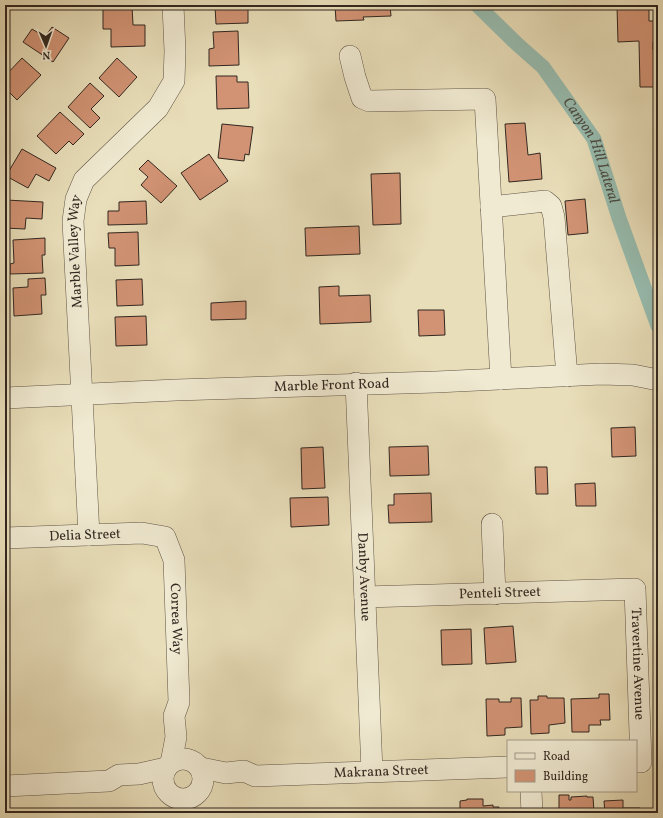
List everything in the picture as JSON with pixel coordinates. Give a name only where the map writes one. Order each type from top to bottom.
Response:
[{"type":"street","name":"Marble Valley Way","points":[[89,535],[73,221],[76,199],[84,180],[158,108],[174,81],[175,51],[173,5]]},
{"type":"street","points":[[350,56],[362,98],[369,101],[486,99],[501,379]]},
{"type":"street","points":[[491,207],[545,201],[551,206],[554,217],[567,376]]},
{"type":"street","name":"Marble Front Road","points":[[5,398],[601,374],[633,375],[658,380]]},
{"type":"street","name":"Danby Avenue","points":[[356,383],[372,771]]},
{"type":"street","points":[[492,524],[495,594]]},
{"type":"street","name":"Delia Street","points":[[5,538],[142,533],[165,537]]},
{"type":"street","name":"Correa Way","points":[[165,537],[174,560],[179,702],[174,716],[176,737],[169,765]]},
{"type":"street","name":"Penteli Street","points":[[365,597],[635,589]]},
{"type":"street","name":"Travertine Avenue","points":[[635,589],[639,762]]},
{"type":"street","name":"Correa Way","points":[[179,702],[187,715],[188,737],[198,766]]},
{"type":"street","points":[[5,786],[109,781],[119,775],[139,774],[169,765],[177,760],[184,759],[190,760],[198,766],[203,775],[204,781],[195,800],[170,799],[140,786],[120,788],[109,781]]},
{"type":"street","points":[[169,765],[164,774],[163,780],[170,799]]},
{"type":"street","name":"Makrana Street","points":[[198,766],[226,773],[244,771],[255,776],[507,767]]},
{"type":"street","name":"Makrana Street","points":[[195,800],[226,785],[244,784],[255,776]]},
{"type":"street","points":[[531,792],[532,813]]},
{"type":"building","points":[[39,5],[68,5],[68,8],[39,9]]},
{"type":"building","points":[[206,5],[248,5],[248,23],[216,24],[215,6]]},
{"type":"building","points":[[335,5],[390,5],[391,16],[363,17],[364,20],[336,21]]},
{"type":"building","points":[[132,6],[133,25],[145,25],[145,46],[111,47],[111,29],[103,29],[103,7]]},
{"type":"building","points":[[617,7],[649,7],[649,21],[656,21],[657,41],[653,42],[653,50],[658,50],[658,87],[640,87],[639,41],[618,42]]},
{"type":"building","points":[[52,27],[69,38],[53,62],[23,42],[32,29],[45,37]]},
{"type":"building","points":[[238,31],[239,65],[209,66],[209,49],[214,48],[213,32]]},
{"type":"building","points":[[22,58],[41,75],[17,100],[5,88],[5,76]]},
{"type":"building","points":[[117,58],[137,77],[119,97],[99,78]]},
{"type":"building","points":[[216,76],[237,76],[237,82],[248,82],[249,108],[217,109]]},
{"type":"building","points":[[90,83],[104,96],[91,109],[100,118],[90,128],[68,107]]},
{"type":"building","points":[[60,112],[84,134],[73,145],[69,141],[56,154],[37,136]]},
{"type":"building","points":[[525,123],[528,155],[540,153],[542,179],[509,182],[505,124]]},
{"type":"building","points":[[222,124],[253,127],[249,155],[245,154],[244,161],[218,158]]},
{"type":"building","points":[[22,149],[56,168],[49,181],[36,174],[28,188],[6,176]]},
{"type":"building","points":[[209,154],[228,181],[200,200],[181,173]]},
{"type":"building","points":[[148,160],[177,186],[161,203],[141,185],[148,177],[139,169]]},
{"type":"building","points":[[400,173],[401,224],[373,225],[371,174]]},
{"type":"building","points":[[585,199],[588,233],[568,235],[565,201]]},
{"type":"building","points":[[6,200],[43,202],[42,219],[26,218],[25,229],[5,228]]},
{"type":"building","points":[[146,201],[147,224],[108,225],[108,211],[119,211],[119,202]]},
{"type":"building","points":[[359,226],[360,254],[306,256],[305,228]]},
{"type":"building","points":[[138,232],[139,265],[115,266],[115,248],[109,248],[108,233]]},
{"type":"building","points":[[45,238],[45,255],[42,255],[43,273],[10,274],[10,264],[14,263],[13,240]]},
{"type":"building","points":[[45,278],[46,295],[41,295],[42,314],[14,316],[13,288],[28,287],[28,279]]},
{"type":"building","points":[[142,279],[143,305],[117,306],[116,280]]},
{"type":"building","points":[[339,286],[339,296],[370,295],[371,322],[320,324],[319,287]]},
{"type":"building","points":[[246,301],[246,319],[211,320],[211,303]]},
{"type":"building","points":[[418,310],[444,310],[445,335],[419,336]]},
{"type":"building","points":[[146,316],[147,345],[116,346],[115,317]]},
{"type":"building","points":[[635,427],[636,456],[612,457],[611,428]]},
{"type":"building","points":[[428,446],[429,475],[390,476],[389,447]]},
{"type":"building","points":[[323,447],[325,488],[302,489],[301,448]]},
{"type":"building","points":[[535,467],[547,467],[548,494],[536,494]]},
{"type":"building","points":[[595,483],[596,506],[576,506],[575,484]]},
{"type":"building","points":[[431,493],[432,522],[389,523],[388,505],[394,505],[394,494]]},
{"type":"building","points":[[328,497],[329,525],[291,527],[290,498]]},
{"type":"building","points":[[513,626],[516,662],[486,664],[484,628]]},
{"type":"building","points":[[471,629],[472,664],[442,665],[441,630]]},
{"type":"building","points":[[599,694],[609,694],[610,720],[600,720],[601,725],[589,725],[589,732],[572,732],[571,699],[599,698]]},
{"type":"building","points":[[538,696],[547,696],[547,698],[564,698],[565,723],[549,725],[549,733],[531,734],[530,700],[538,700]]},
{"type":"building","points":[[511,698],[521,698],[522,727],[505,728],[505,735],[487,736],[486,699],[499,699],[499,702],[511,702]]},
{"type":"building","points":[[559,795],[569,795],[569,800],[571,800],[571,797],[593,797],[594,812],[559,813]]},
{"type":"building","points":[[467,799],[483,799],[483,806],[493,805],[493,807],[499,807],[499,813],[460,813],[460,801]]},
{"type":"building","points":[[623,800],[623,808],[640,808],[640,813],[605,813],[604,801]]},
{"type":"waterway","name":"Canyon Hill Lateral","points":[[477,5],[543,67],[594,139],[619,218],[658,326]]}]
